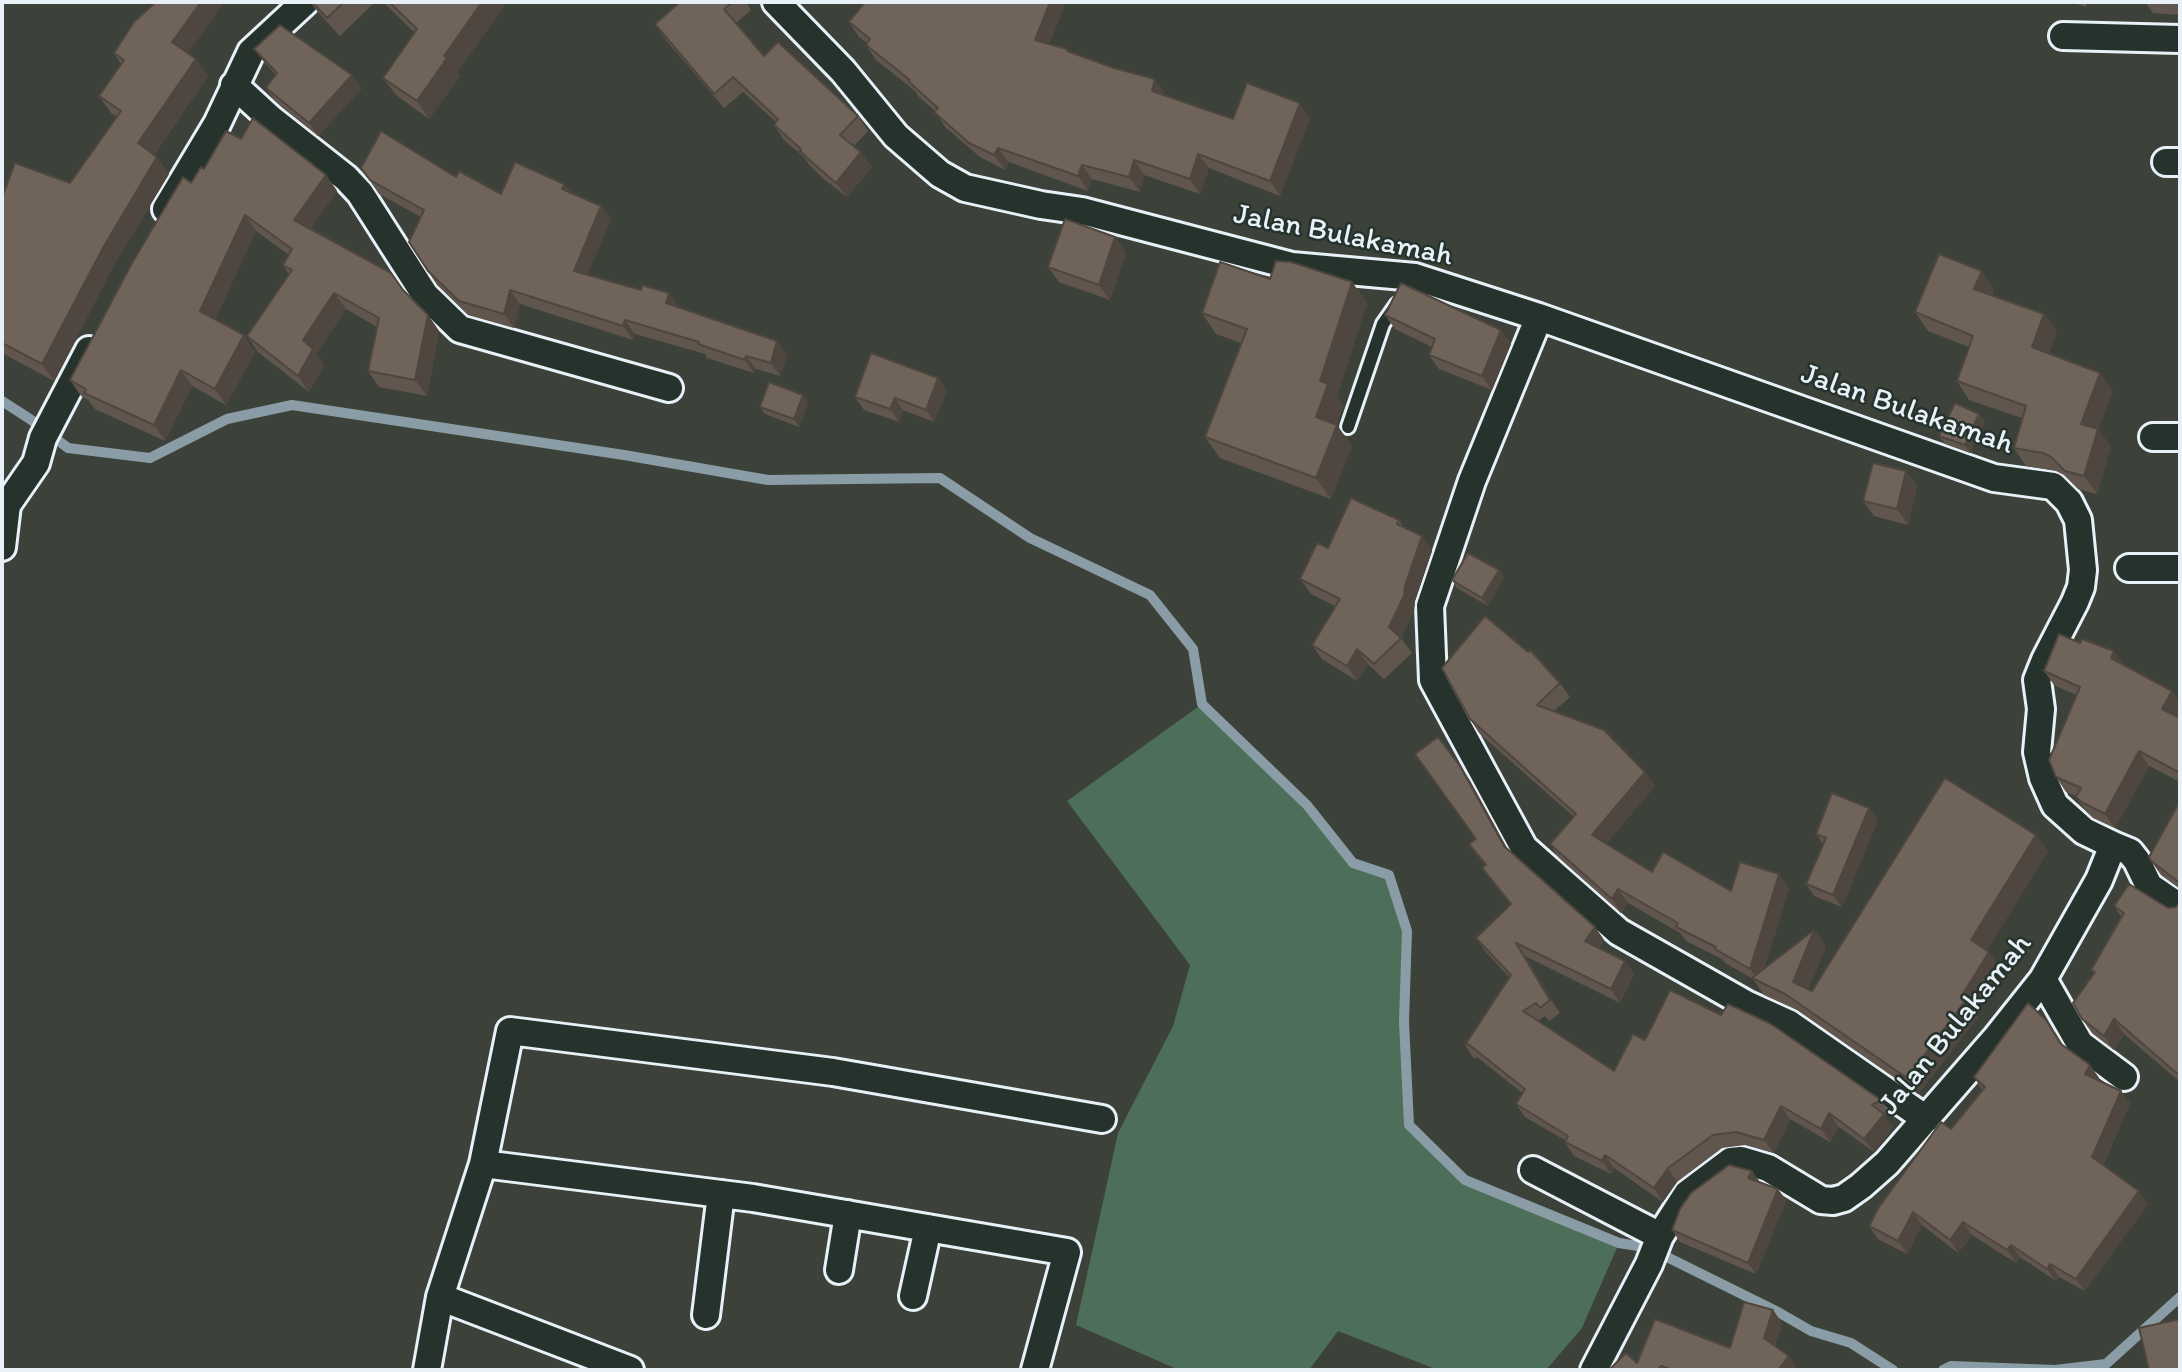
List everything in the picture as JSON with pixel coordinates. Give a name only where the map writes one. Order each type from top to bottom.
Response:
[{"type":"street","points":[[156,226],[217,124],[251,52],[305,2]]},
{"type":"street","name":"Jalan Bulakamah","points":[[776,2],[843,71],[896,136],[940,174],[965,188],[1082,211],[1292,266],[1408,287],[1539,317],[1994,478],[2053,486],[2069,502],[2078,520],[2084,570],[2075,602],[2037,680],[2041,709],[2037,752],[2043,778],[2055,805],[2084,831],[2113,845],[2099,880],[2043,979],[1926,1119],[1887,1163],[1861,1186],[1844,1198],[1821,1200],[1768,1168],[1741,1160],[1731,1160],[1687,1194],[1660,1236],[1594,1370]]},
{"type":"street","points":[[2063,36],[2180,39]]},
{"type":"street","points":[[234,85],[271,119],[346,177],[360,193],[425,295],[460,329],[669,388]]},
{"type":"street","points":[[1539,317],[1472,481],[1430,606],[1433,680],[1524,848],[1619,932],[1746,1004],[1788,1023],[1926,1119]]},
{"type":"street","points":[[2,547],[7,505],[36,463],[46,431],[98,333]]},
{"type":"street","points":[[2153,437],[2180,437]]},
{"type":"street","points":[[2129,568],[2180,568]]},
{"type":"street","points":[[2113,845],[2130,852],[2149,886],[2180,907]]},
{"type":"street","points":[[2043,979],[2080,1044],[2124,1077]]},
{"type":"street","points":[[427,1370],[440,1297],[483,1164],[510,1031],[833,1072],[1102,1119]]},
{"type":"street","points":[[483,1164],[721,1194],[1067,1252],[1035,1370]]},
{"type":"street","points":[[1533,1170],[1660,1236]]},
{"type":"street","points":[[706,1315],[721,1194]]},
{"type":"street","points":[[839,1270],[848,1214]]},
{"type":"street","points":[[913,1296],[928,1228]]},
{"type":"street","points":[[440,1297],[630,1370]]},
{"type":"lane","points":[[1348,427],[1383,324],[1408,287]]},
{"type":"green space","points":[[1202,704],[1307,805],[1353,863],[1389,875],[1407,931],[1404,1022],[1409,1125],[1465,1180],[1619,1243],[1582,1328],[1546,1370],[1438,1370],[1338,1331],[1309,1370],[1179,1370],[1076,1325],[1118,1133],[1173,1026],[1190,965],[1067,801]]},
{"type":"building","points":[[156,2],[201,2],[172,42],[196,59],[138,143],[157,157],[104,246],[42,364],[2,343],[2,198],[15,163],[70,183],[121,111],[99,96],[124,60],[114,53],[134,22]]},
{"type":"building","points":[[312,2],[344,2],[327,18]]},
{"type":"building","points":[[389,2],[482,2],[444,56],[447,58],[417,101],[383,78],[417,29]]},
{"type":"building","points":[[680,2],[733,2],[724,9],[764,56],[778,42],[858,116],[840,135],[861,152],[836,183],[774,125],[778,119],[733,77],[714,94],[655,24]]},
{"type":"building","points":[[865,2],[1050,2],[1035,40],[1067,49],[1114,68],[1155,79],[1152,91],[1233,119],[1247,83],[1300,103],[1270,181],[1198,154],[1190,179],[1134,160],[1129,177],[1082,165],[1078,176],[998,148],[994,155],[969,143],[934,112],[938,108],[909,82],[910,80],[866,45],[870,39],[849,22]]},
{"type":"building","points":[[280,25],[352,75],[309,123],[266,88],[277,73],[254,49]]},
{"type":"building","points":[[253,118],[326,175],[294,220],[391,273],[403,290],[428,315],[415,380],[368,371],[379,318],[334,293],[303,340],[313,349],[298,376],[247,336],[292,270],[283,265],[292,249],[245,215],[200,311],[244,335],[215,389],[181,370],[154,425],[84,393],[86,389],[70,380],[132,263],[183,177],[191,183],[201,167],[204,169],[226,131],[241,139]]},
{"type":"building","points":[[381,131],[456,177],[459,171],[501,194],[515,162],[564,184],[562,189],[601,206],[574,271],[641,290],[642,285],[669,293],[666,303],[777,341],[771,363],[746,356],[745,360],[698,344],[699,342],[625,320],[623,326],[510,290],[504,314],[459,301],[428,271],[409,242],[424,210],[370,180],[361,168]]},
{"type":"building","points":[[1065,219],[1115,237],[1099,285],[1048,267]]},
{"type":"building","points":[[1939,254],[1982,271],[1974,289],[2044,314],[2032,347],[2100,373],[2081,424],[2098,429],[2084,476],[2065,471],[2043,453],[2014,448],[2026,406],[1957,381],[1973,336],[1915,312]]},
{"type":"building","points":[[1276,261],[1291,262],[1352,282],[1320,381],[1328,384],[1316,417],[1337,425],[1316,478],[1205,437],[1247,329],[1202,313],[1220,262],[1270,279]]},
{"type":"building","points":[[1401,283],[1501,330],[1482,376],[1429,355],[1435,339],[1385,315]]},
{"type":"building","points":[[871,353],[938,378],[926,410],[895,398],[890,409],[855,397]]},
{"type":"building","points":[[769,382],[803,395],[794,419],[760,407]]},
{"type":"building","points":[[1955,403],[1979,414],[1965,445],[1939,436]]},
{"type":"building","points":[[1873,463],[1906,471],[1897,509],[1863,501]]},
{"type":"building","points":[[1351,498],[1399,520],[1397,524],[1422,536],[1404,596],[1389,627],[1401,638],[1374,664],[1357,649],[1347,666],[1312,645],[1340,599],[1300,579],[1317,543],[1328,548]]},
{"type":"building","points":[[1468,553],[1499,570],[1482,598],[1452,580]]},
{"type":"building","points":[[1485,616],[1528,652],[1530,650],[1560,683],[1537,705],[1604,730],[1645,772],[1592,835],[1652,872],[1663,852],[1731,891],[1740,862],[1779,874],[1750,969],[1715,949],[1716,947],[1676,927],[1678,923],[1618,889],[1612,899],[1550,844],[1576,814],[1470,719],[1442,668]]},
{"type":"building","points":[[2059,634],[2080,643],[2082,639],[2114,651],[2111,658],[2172,691],[2162,709],[2180,718],[2180,773],[2139,751],[2105,814],[2076,797],[2081,788],[2056,777],[2049,760],[2080,687],[2044,671]]},
{"type":"building","points":[[1438,737],[1460,766],[1504,846],[1595,927],[1585,941],[1625,961],[1611,989],[1516,943],[1550,1000],[1540,1008],[1536,1003],[1523,1011],[1614,1071],[1633,1034],[1645,1040],[1670,990],[1721,1015],[1728,1004],[1771,1024],[1881,1100],[1872,1105],[1884,1114],[1864,1139],[1829,1113],[1821,1129],[1781,1106],[1764,1140],[1736,1132],[1713,1135],[1668,1168],[1654,1188],[1605,1155],[1602,1161],[1565,1142],[1568,1136],[1516,1104],[1525,1089],[1468,1044],[1465,1045],[1511,975],[1476,938],[1511,904],[1482,868],[1486,865],[1469,844],[1476,839],[1415,754]]},
{"type":"building","points":[[1945,778],[2036,835],[1971,940],[1989,952],[1961,997],[1966,1000],[1907,1078],[1785,994],[1752,978],[1814,930],[1793,982],[1812,991]]},
{"type":"building","points":[[1832,793],[1869,808],[1833,895],[1806,884],[1826,838],[1816,834]]},
{"type":"building","points":[[2180,801],[2180,883],[2149,857]]},
{"type":"building","points":[[2129,884],[2168,908],[2176,907],[2180,903],[2180,1076],[2114,1019],[2104,1036],[2082,1019],[2073,1003],[2095,972],[2091,970],[2124,913],[2114,906]]},
{"type":"building","points":[[2028,1003],[2046,1020],[2061,1044],[2090,1065],[2085,1074],[2121,1091],[2092,1157],[2139,1191],[2076,1279],[2050,1264],[2047,1269],[2011,1245],[2007,1250],[1963,1222],[1950,1240],[1913,1212],[1898,1241],[1869,1226],[1879,1207],[1941,1122],[1951,1129],[1985,1087],[1974,1077]]},
{"type":"building","points":[[1729,1165],[1752,1171],[1748,1178],[1778,1189],[1748,1263],[1672,1230],[1680,1209],[1691,1193]]},
{"type":"building","points":[[1744,1302],[1773,1310],[1764,1338],[1789,1356],[1778,1370],[1673,1370],[1661,1366],[1657,1370],[1609,1370],[1626,1353],[1637,1363],[1655,1319],[1730,1348]]},
{"type":"building","points":[[2180,1319],[2180,1370],[2149,1370],[2139,1328]]},
{"type":"waterway","points":[[2,401],[68,448],[150,458],[227,419],[292,405],[624,455],[768,480],[940,478],[1030,538],[1150,595],[1193,649],[1202,704],[1307,805],[1353,863],[1389,875],[1407,931],[1404,1022],[1409,1125],[1465,1180],[1619,1243],[1638,1246]]},
{"type":"waterway","points":[[1667,1257],[1811,1331],[1851,1343],[1893,1370]]},
{"type":"waterway","points":[[1943,1370],[1951,1366],[2055,1370],[2106,1364],[2180,1297]]}]
